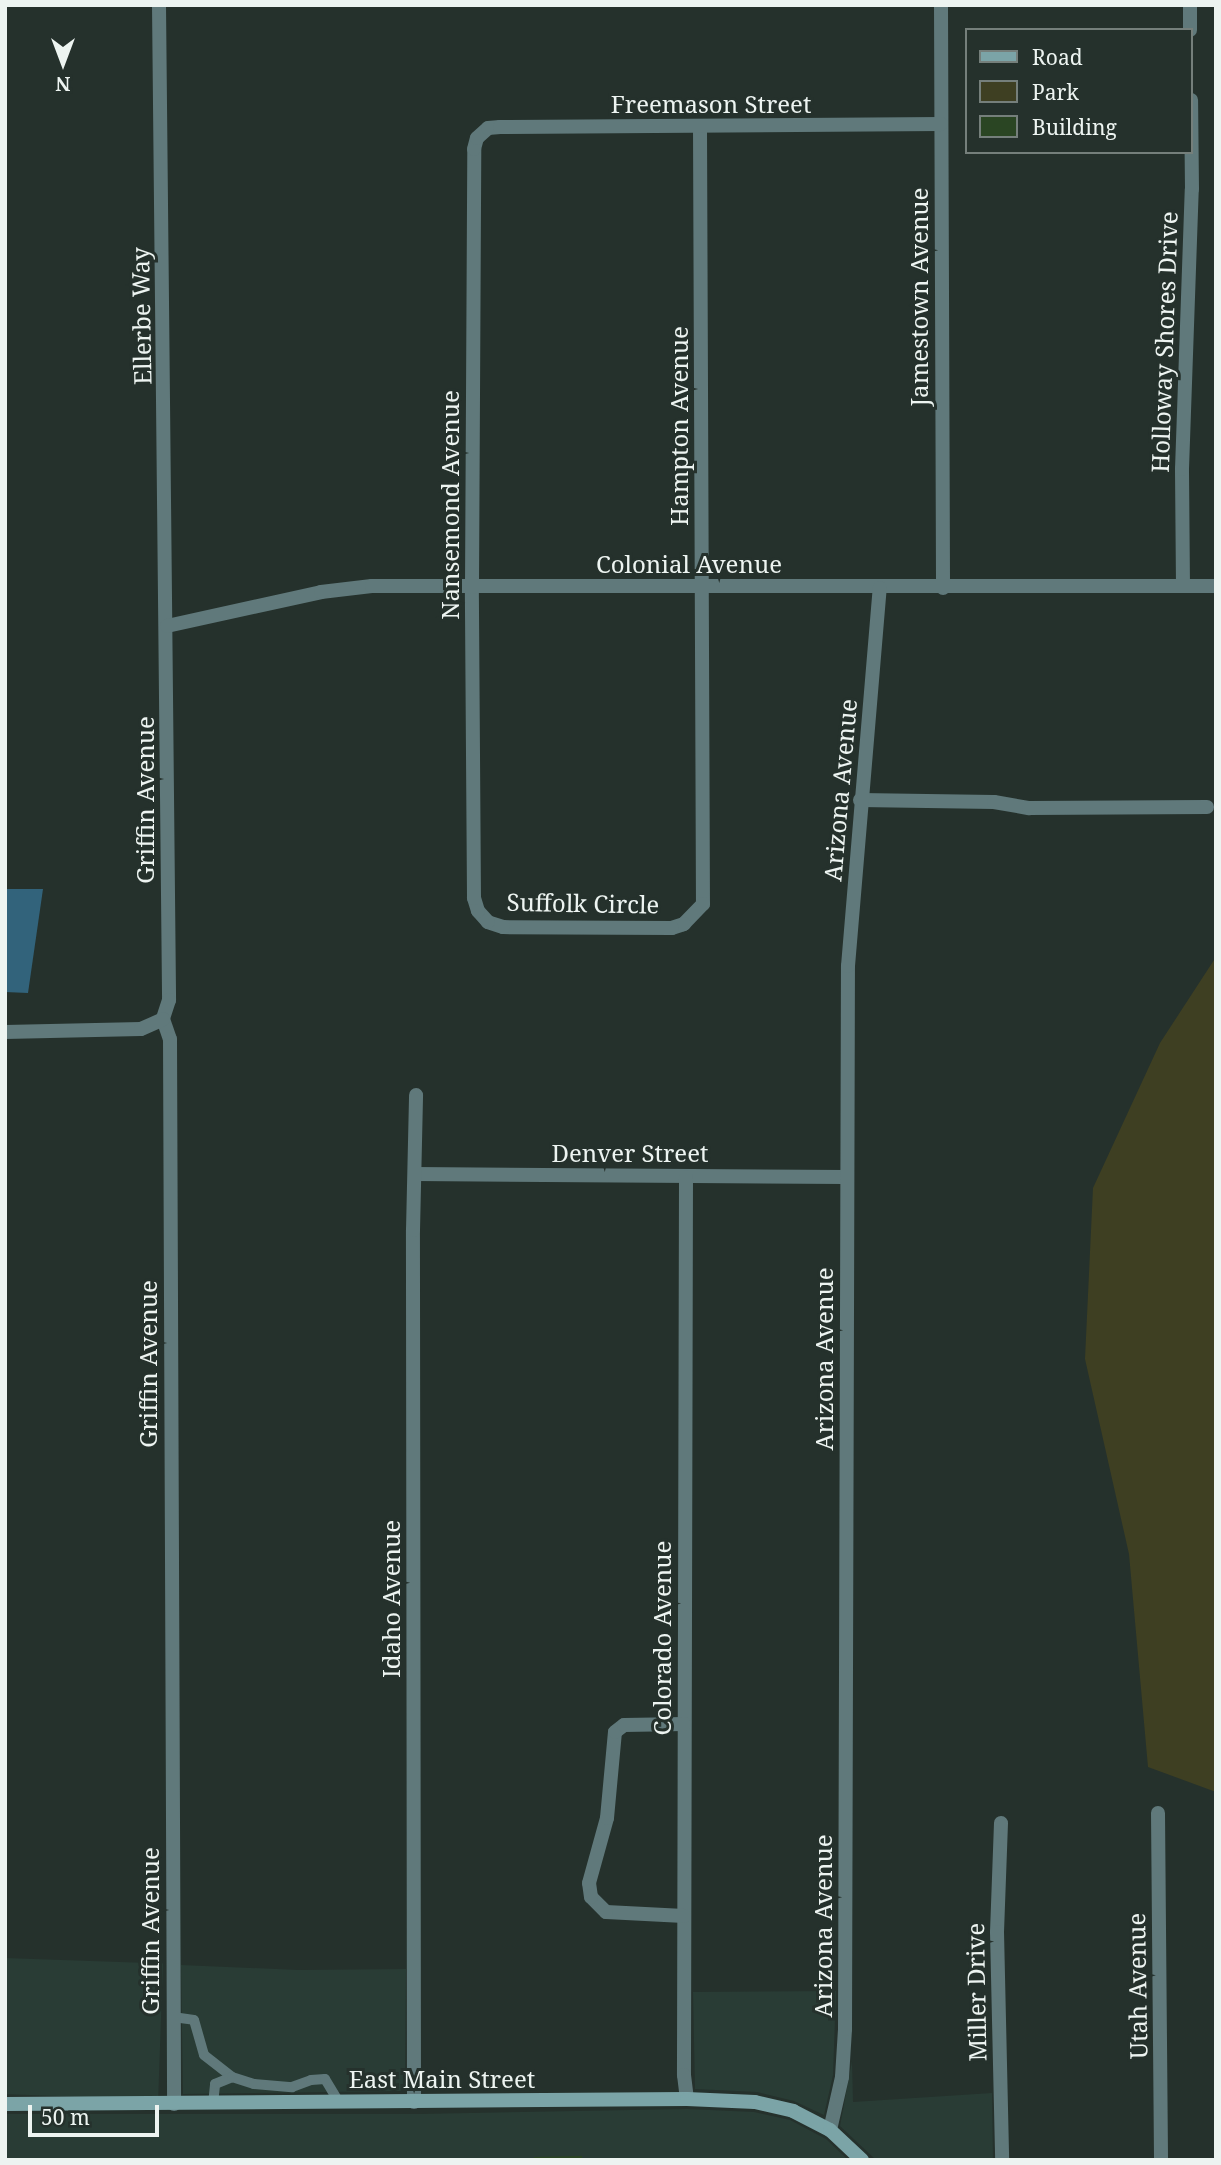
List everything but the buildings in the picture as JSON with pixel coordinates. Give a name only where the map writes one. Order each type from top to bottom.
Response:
[{"type":"main road","name":"East Main Street","points":[[5,2104],[687,2099],[755,2102],[793,2110],[830,2130],[862,2160]]},
{"type":"street","name":"Ellerbe Way","points":[[159,5],[167,626]]},
{"type":"street","name":"Jamestown Avenue","points":[[941,5],[943,588]]},
{"type":"street","points":[[1190,5],[1191,28]]},
{"type":"street","name":"Freemason Street","points":[[483,132],[500,127],[700,128],[941,124]]},
{"type":"street","name":"Hampton Avenue","points":[[700,128],[704,809]]},
{"type":"street","name":"Nansemond Avenue","points":[[474,881],[474,149],[477,138],[483,132]]},
{"type":"street","name":"Holloway Shores Drive","points":[[1183,586],[1182,469],[1192,154]]},
{"type":"street","name":"Colonial Avenue","points":[[167,626],[349,587],[1216,586]]},
{"type":"street","name":"Arizona Avenue","points":[[830,2130],[842,2077],[845,2029],[845,1177],[848,966],[880,588]]},
{"type":"street","name":"Griffin Avenue","points":[[167,626],[169,1000],[163,1019],[170,1039],[174,2104]]},
{"type":"street","points":[[860,800],[994,802],[1029,808],[1207,807]]},
{"type":"street","name":"Suffolk Circle","points":[[474,881],[478,911],[488,922],[503,927],[672,928],[684,924],[703,904],[704,809]]},
{"type":"street","points":[[5,1032],[141,1029],[163,1019]]},
{"type":"street","name":"Idaho Avenue","points":[[414,2102],[416,1096]]},
{"type":"street","name":"Denver Street","points":[[415,1174],[845,1177]]},
{"type":"street","name":"Colorado Avenue","points":[[686,1177],[684,2075],[687,2099]]},
{"type":"street","points":[[684,1724],[624,1725],[615,1731],[611,1744],[607,1818],[589,1883],[591,1897],[606,1912],[684,1916]]},
{"type":"street","name":"Utah Avenue","points":[[1158,1813],[1161,2160]]},
{"type":"street","name":"Miller Drive","points":[[1002,1823],[997,1932],[1002,2160]]},
{"type":"lane","points":[[173,2017],[194,2020],[204,2055],[232,2077],[254,2084],[292,2087],[311,2080],[325,2079],[339,2102]]},
{"type":"lane","points":[[213,2104],[215,2084],[232,2077]]},
{"type":"lane","points":[[308,2103],[311,2080]]},
{"type":"shaded area","points":[[5,1958],[163,1964],[158,2099],[5,2094]]},
{"type":"shaded area","points":[[181,1965],[298,1970],[406,1969],[405,2091],[183,2094]]},
{"type":"shaded area","points":[[836,1991],[833,2075],[824,2115],[794,2101],[757,2092],[695,2089],[693,1992]]},
{"type":"shaded area","points":[[852,2061],[853,2102],[992,2093],[993,2160],[876,2160],[840,2126]]},
{"type":"shaded area","points":[[687,2109],[754,2112],[790,2120],[826,2139],[848,2160],[5,2160],[5,2114],[419,2114]]},
{"type":"green space","points":[[1216,957],[1216,1792],[1148,1767],[1129,1554],[1085,1359],[1093,1188],[1160,1043]]},
{"type":"water","points":[[5,889],[43,889],[28,993],[5,992]]}]
